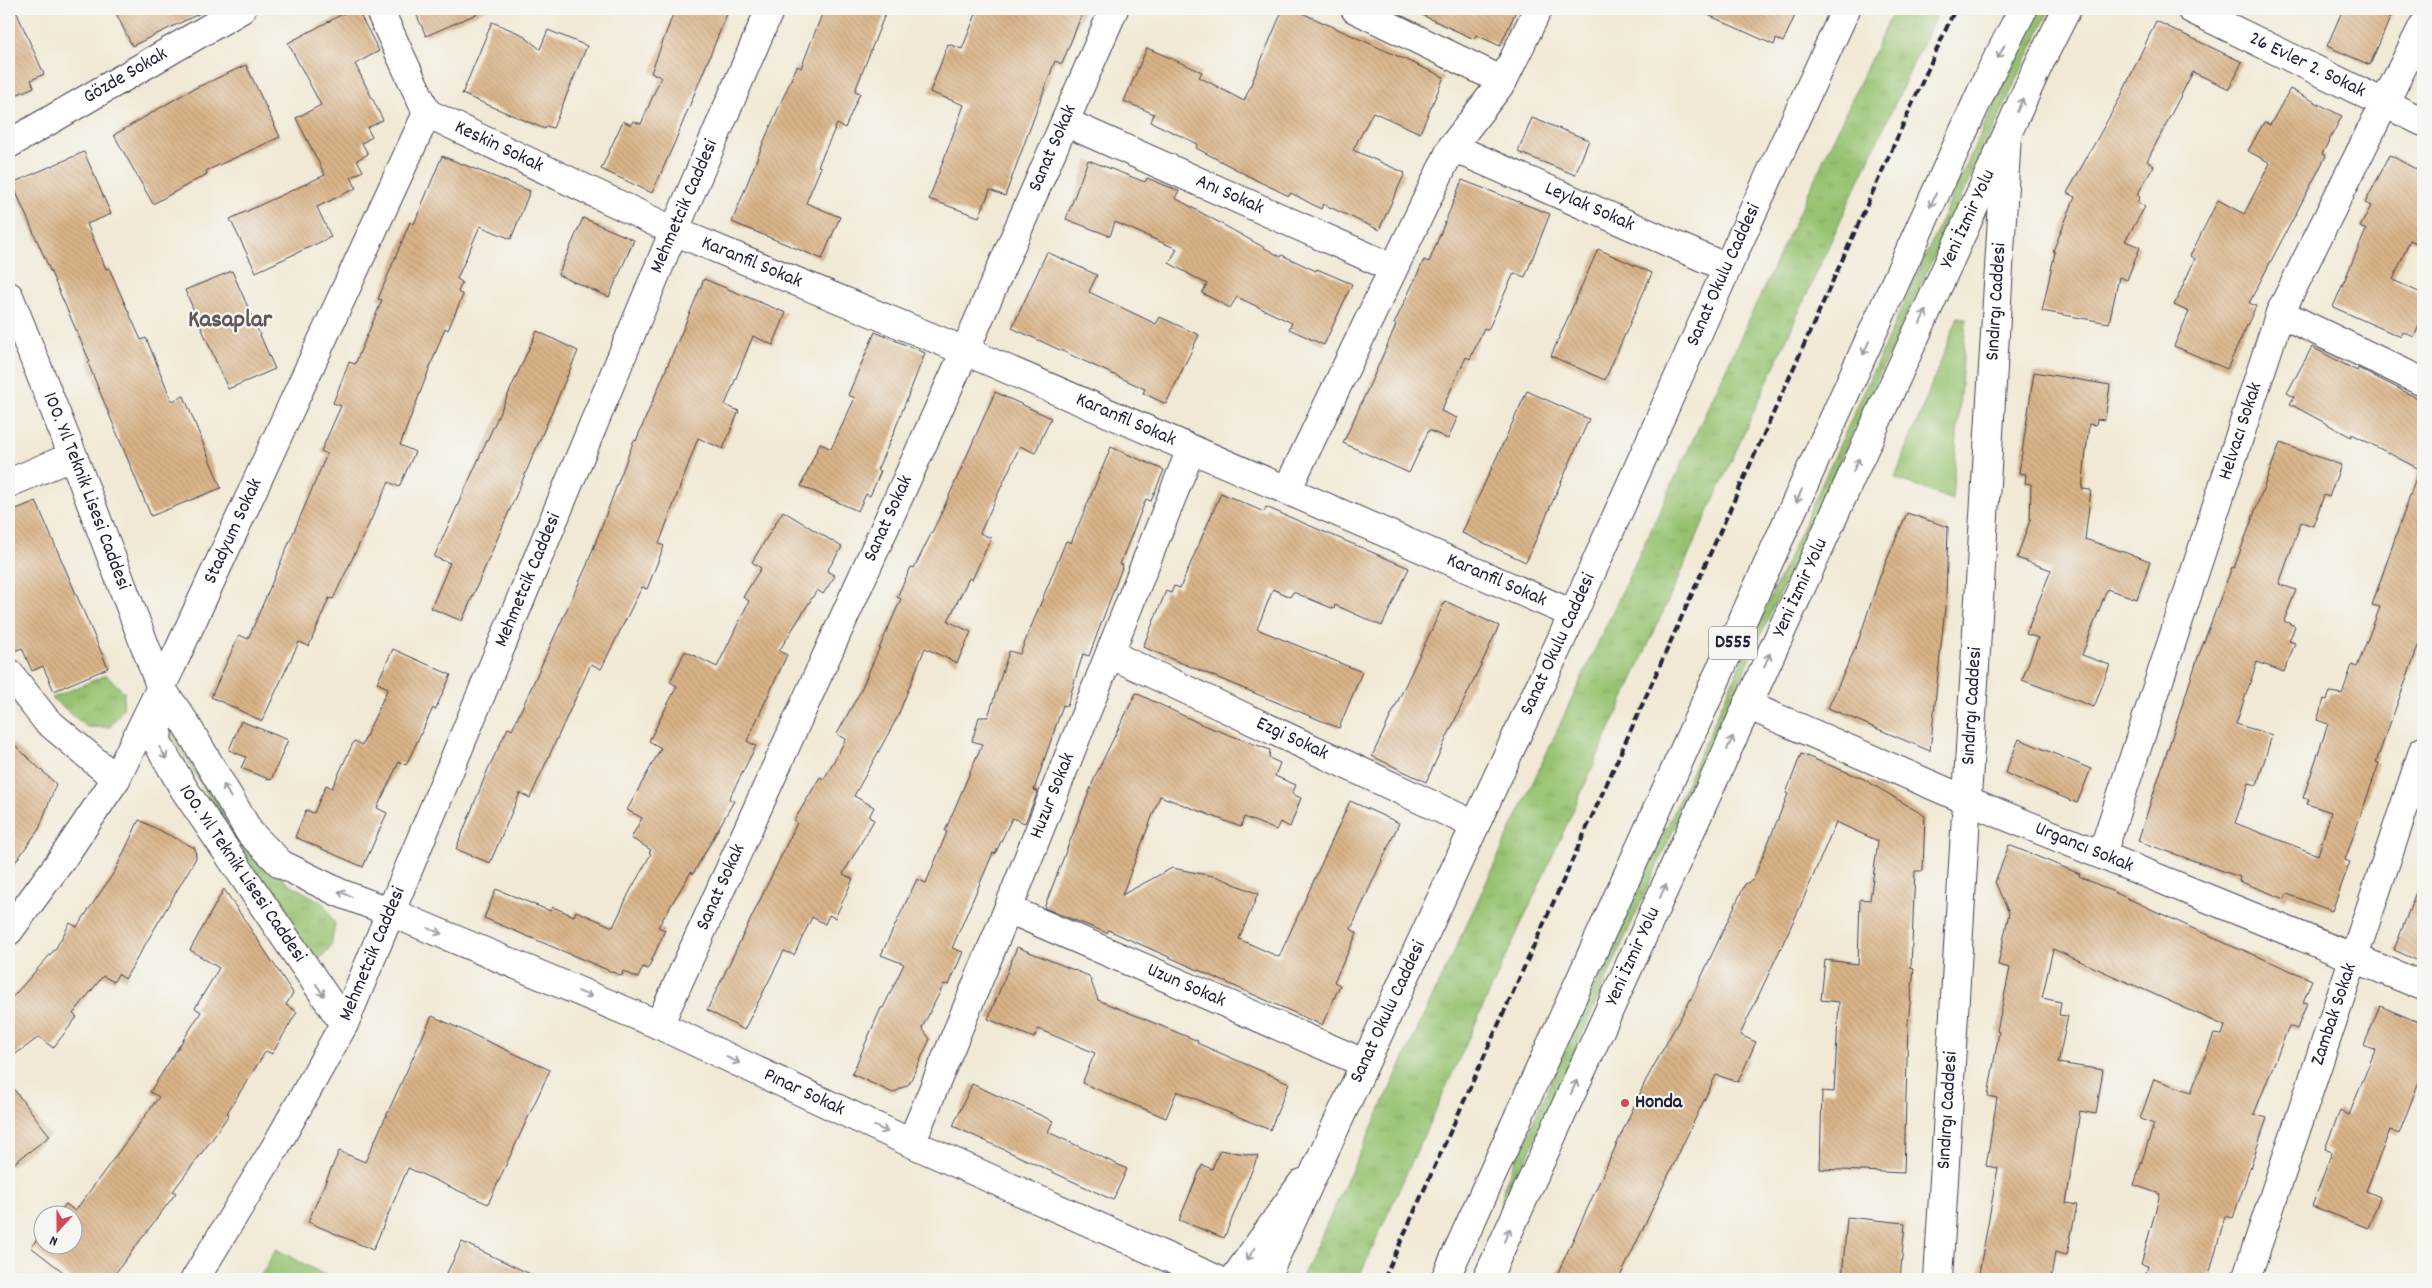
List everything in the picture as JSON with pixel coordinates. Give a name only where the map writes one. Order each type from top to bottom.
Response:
[{"type":"main road","points":[[379,9],[427,113]]},
{"type":"main road","name":"Mehmetcik Caddesi","points":[[276,1146],[344,1024],[674,231],[770,9]]},
{"type":"main road","name":"Sanat Sokak","points":[[659,1025],[965,351],[1114,9]]},
{"type":"main road","points":[[1355,9],[1503,81]]},
{"type":"main road","points":[[1287,490],[1452,147],[1503,81],[1538,9]]},
{"type":"main road","name":"Sanat Okulu Caddesi","points":[[1265,1279],[1320,1157],[1574,614],[1727,268],[1846,9]]},
{"type":"main road","name":"Yeni İzmir Yolu","points":[[1445,1279],[1989,75],[2023,9]]},
{"type":"main road","name":"Yeni İzmir Yolu","points":[[1487,1279],[2007,134],[2067,9]]},
{"type":"main road","name":"26 Evler 2. Sokak","points":[[2191,9],[2423,122]]},
{"type":"main road","name":"Gözde Sokak","points":[[9,144],[232,11]]},
{"type":"main road","name":"Helvacı Sokak","points":[[2102,854],[2280,313],[2386,104],[2423,26]]},
{"type":"main road","name":"Keskin Sokak","points":[[427,113],[674,231]]},
{"type":"main road","name":"Stadyum Sokak","points":[[9,931],[62,859],[116,779],[161,688],[427,113]]},
{"type":"main road","name":"Anı Sokak","points":[[1065,122],[1393,268]]},
{"type":"main road","name":"Sındırgı Caddesi","points":[[1938,1279],[2007,134]]},
{"type":"main road","name":"Leylak Sokak","points":[[1452,147],[1727,268]]},
{"type":"main road","name":"Karanfil Sokak","points":[[674,231],[965,351],[1574,614]]},
{"type":"main road","name":"100. Yıl Teknik Lisesi Caddesi","points":[[9,296],[73,456],[161,688],[190,729],[250,833],[282,864],[340,893],[390,912]]},
{"type":"main road","points":[[2280,313],[2423,382]]},
{"type":"main road","name":"Huzur Sokak","points":[[911,1143],[1008,909],[1192,449]]},
{"type":"main road","points":[[9,483],[73,456]]},
{"type":"main road","name":"Ezgi Sokak","points":[[1110,654],[1475,825]]},
{"type":"main road","points":[[9,673],[46,720],[116,779]]},
{"type":"main road","name":"100. Yıl Teknik Lisesi Caddesi","points":[[161,688],[157,742],[184,789],[344,1024]]},
{"type":"main road","name":"Urgancı Sokak","points":[[1747,705],[1966,800],[2423,986]]},
{"type":"main road","name":"Zambak Sokak","points":[[2246,1279],[2423,751]]},
{"type":"main road","name":"Uzun Sokak","points":[[1008,909],[1364,1063]]},
{"type":"main road","name":"Pınar Sokak","points":[[390,912],[659,1025],[911,1143],[1216,1279]]},
{"type":"main road","points":[[177,1279],[276,1146]]},
{"type":"main road","points":[[195,1279],[276,1146]]},
{"type":"main road","points":[[1234,1279],[1320,1157]]},
{"type":"green space","points":[[1894,9],[1939,9],[1835,232],[1567,824],[1358,1279],[1301,1279]]},
{"type":"green space","points":[[2041,9],[2050,9],[1839,461],[1499,1220],[1504,1186],[1986,122]]},
{"type":"green space","points":[[1958,317],[1966,319],[1952,500],[1895,478]]},
{"type":"green space","points":[[106,675],[124,692],[123,709],[110,727],[87,727],[52,698]]},
{"type":"green space","points":[[168,720],[243,845],[286,882],[323,903],[335,924],[331,946],[318,961],[310,959],[164,724]]},
{"type":"green space","points":[[276,1249],[332,1279],[259,1279]]},
{"type":"building","points":[[9,9],[15,9],[44,74],[31,80],[34,87],[9,98]]},
{"type":"building","points":[[114,9],[209,9],[132,46]]},
{"type":"building","points":[[352,9],[357,9],[379,51],[355,64],[383,120],[367,128],[372,137],[362,143],[368,154],[357,160],[363,171],[351,177],[356,188],[317,207],[331,237],[256,272],[230,219],[325,175],[296,118],[321,105],[288,43]]},
{"type":"building","points":[[414,9],[488,9],[426,36]]},
{"type":"building","points":[[675,9],[729,9],[652,193],[601,169],[623,121],[631,125],[633,121],[641,124],[661,77],[651,73]]},
{"type":"building","points":[[824,9],[887,9],[855,91],[860,93],[845,128],[837,124],[818,166],[821,167],[806,203],[840,217],[822,259],[732,222],[764,141],[797,66],[801,68]]},
{"type":"building","points":[[978,9],[1084,9],[1062,64],[1055,61],[1005,196],[990,190],[979,217],[929,199],[964,105],[930,92],[948,44],[962,49]]},
{"type":"building","points":[[1283,9],[1293,9],[1444,77],[1420,133],[1373,112],[1353,150],[1405,173],[1379,230],[1323,204],[1321,209],[1291,193],[1289,196],[1258,181],[1196,148],[1198,144],[1151,122],[1154,114],[1124,101],[1147,48],[1202,72],[1199,77],[1244,101]]},
{"type":"building","points":[[1409,9],[1517,9],[1500,46],[1476,35],[1474,39]]},
{"type":"building","points":[[1695,9],[1798,9],[1783,42],[1776,39],[1774,45]]},
{"type":"building","points":[[2343,9],[2394,9],[2370,65],[2327,46]]},
{"type":"building","points":[[2156,21],[2242,62],[2229,89],[2193,72],[2147,161],[2154,166],[2137,195],[2140,197],[2137,202],[2145,207],[2125,241],[2140,247],[2127,280],[2119,277],[2109,323],[2042,311],[2055,252],[2053,251],[2075,197],[2067,193],[2121,96]]},
{"type":"building","points":[[492,22],[521,34],[540,49],[548,30],[587,46],[553,128],[546,126],[545,129],[462,94]]},
{"type":"building","points":[[246,65],[280,137],[206,171],[207,174],[153,204],[114,135],[189,91]]},
{"type":"building","points":[[2290,89],[2342,116],[2322,154],[2326,156],[2249,303],[2256,306],[2227,369],[2174,346],[2189,312],[2174,305],[2195,259],[2190,256],[2218,200],[2244,214],[2270,163],[2248,151],[2264,122],[2270,125]]},
{"type":"building","points":[[1532,118],[1589,140],[1575,175],[1518,152]]},
{"type":"building","points":[[84,152],[111,214],[87,224],[106,269],[109,268],[141,340],[146,338],[172,401],[184,396],[221,488],[151,516],[88,363],[90,362],[12,183]]},
{"type":"building","points":[[2390,155],[2423,173],[2423,246],[2410,240],[2393,280],[2423,294],[2423,317],[2414,337],[2403,332],[2401,337],[2333,307],[2366,230],[2360,227],[2371,206],[2365,203]]},
{"type":"building","points":[[442,156],[530,191],[511,239],[480,226],[457,279],[462,282],[458,292],[463,295],[448,330],[445,328],[400,445],[415,452],[399,487],[389,482],[333,599],[329,598],[309,646],[299,642],[262,721],[211,697],[239,635],[248,639],[327,454],[321,451],[341,406],[333,403],[349,362],[355,364],[382,300],[378,299],[410,222],[414,224]]},
{"type":"building","points":[[1088,160],[1145,182],[1147,178],[1179,191],[1175,198],[1281,257],[1282,255],[1316,271],[1317,269],[1352,284],[1324,345],[1289,329],[1292,323],[1237,297],[1230,308],[1202,293],[1207,284],[1169,263],[1177,249],[1115,222],[1110,236],[1066,219]]},
{"type":"building","points":[[1462,180],[1550,214],[1525,277],[1514,273],[1488,330],[1484,328],[1470,359],[1466,357],[1441,411],[1457,418],[1448,439],[1429,430],[1409,473],[1343,443],[1396,325],[1394,324],[1424,260],[1429,262]]},
{"type":"building","points":[[583,218],[634,240],[609,297],[558,275]]},
{"type":"building","points":[[1598,249],[1652,273],[1605,380],[1551,356]]},
{"type":"building","points":[[1047,252],[1097,275],[1089,292],[1156,324],[1160,317],[1199,335],[1166,404],[1143,393],[1145,389],[1012,328]]},
{"type":"building","points":[[232,271],[275,369],[228,389],[185,290]]},
{"type":"building","points":[[704,279],[786,313],[773,345],[753,336],[725,405],[739,411],[723,449],[698,438],[659,544],[664,546],[647,589],[642,587],[601,669],[591,664],[530,798],[520,793],[490,863],[456,849],[488,769],[508,728],[512,730],[587,565],[634,440],[636,441]]},
{"type":"building","points":[[537,331],[578,351],[462,621],[431,608],[450,563],[434,557]]},
{"type":"building","points":[[875,332],[925,353],[877,470],[881,471],[870,496],[866,494],[858,511],[801,486],[820,443],[831,449],[855,398],[848,395]]},
{"type":"building","points":[[2312,347],[2357,371],[2358,368],[2423,401],[2423,633],[2376,762],[2379,763],[2345,860],[2350,862],[2332,911],[2287,894],[2285,899],[2239,881],[2240,877],[2138,841],[2197,660],[2232,567],[2234,568],[2280,443],[2341,465],[2329,497],[2324,495],[2313,526],[2301,522],[2279,584],[2296,590],[2284,621],[2295,626],[2289,641],[2295,643],[2284,672],[2257,662],[2236,724],[2272,735],[2257,785],[2249,783],[2235,823],[2318,855],[2331,812],[2307,804],[2309,799],[2303,798],[2328,724],[2317,720],[2324,699],[2327,700],[2330,692],[2342,694],[2352,665],[2357,667],[2380,607],[2372,605],[2419,469],[2352,434],[2351,437],[2290,404],[2294,397],[2287,393]]},
{"type":"building","points":[[2034,372],[2110,385],[2105,420],[2097,419],[2096,425],[2089,424],[2082,489],[2091,490],[2085,539],[2150,561],[2137,599],[2107,589],[2082,655],[2110,665],[2094,707],[2022,680],[2038,638],[2026,634],[2051,570],[2017,558],[2030,520],[2031,484],[2025,483],[2026,474],[2019,473]]},
{"type":"building","points":[[1527,391],[1589,419],[1526,562],[1462,533]]},
{"type":"building","points":[[995,392],[1051,418],[1035,453],[1020,446],[980,533],[991,538],[972,580],[969,578],[948,621],[971,632],[957,663],[925,648],[897,718],[854,796],[874,807],[869,817],[874,820],[843,874],[853,879],[835,918],[829,915],[825,924],[812,917],[794,955],[784,951],[744,1030],[707,1010],[797,823],[794,821],[820,777],[824,779],[846,739],[837,734],[860,692],[901,599],[897,597],[911,567],[914,568],[941,514]]},
{"type":"building","points":[[1111,447],[1164,470],[1151,501],[1146,499],[1120,564],[1123,565],[1089,656],[1083,654],[1067,706],[1063,705],[1034,790],[1038,791],[1025,823],[1012,818],[995,854],[993,853],[952,948],[963,952],[949,985],[944,984],[922,1028],[930,1039],[909,1084],[893,1093],[852,1074],[881,1008],[883,1008],[904,964],[881,955],[917,879],[926,883],[947,832],[945,831],[982,744],[972,741],[979,717],[988,717],[1009,651],[1020,654],[1066,541],[1071,543]]},
{"type":"building","points":[[1221,493],[1264,512],[1266,507],[1409,568],[1382,626],[1335,605],[1334,609],[1293,592],[1290,597],[1273,589],[1257,629],[1362,672],[1339,728],[1143,647],[1166,591],[1171,593],[1174,586],[1180,588]]},
{"type":"building","points":[[36,501],[108,668],[54,691],[43,666],[32,671],[22,648],[9,653],[9,512]]},
{"type":"building","points":[[783,511],[842,547],[827,571],[835,576],[823,594],[817,590],[779,651],[787,655],[747,741],[756,746],[729,799],[734,801],[693,874],[691,872],[658,927],[665,930],[648,969],[643,967],[638,978],[623,971],[622,976],[484,918],[496,889],[550,911],[553,907],[574,916],[576,911],[613,927],[629,893],[651,854],[649,853],[651,850],[631,838],[642,818],[627,810],[661,748],[649,741],[677,686],[670,682],[685,651],[717,667],[749,601],[743,597],[761,568],[752,562]]},
{"type":"building","points":[[1907,513],[1948,527],[1946,598],[1930,751],[1828,708],[1858,642],[1880,576]]},
{"type":"building","points":[[1445,601],[1499,626],[1426,782],[1372,756]]},
{"type":"building","points":[[393,649],[451,675],[406,765],[399,762],[377,808],[387,813],[363,867],[295,837],[306,810],[314,813],[326,785],[332,788],[354,741],[362,745],[388,688],[377,683]]},
{"type":"building","points":[[1136,693],[1203,725],[1270,750],[1269,758],[1280,763],[1275,776],[1296,785],[1292,794],[1301,798],[1290,827],[1280,822],[1276,830],[1244,817],[1241,827],[1160,796],[1122,895],[1172,868],[1218,877],[1258,894],[1239,939],[1279,957],[1350,801],[1399,823],[1351,929],[1357,933],[1334,982],[1340,985],[1322,1025],[1108,930],[1107,933],[1044,908],[1096,774]]},
{"type":"building","points":[[241,721],[288,740],[271,780],[241,768],[246,757],[229,750]]},
{"type":"building","points":[[2019,739],[2091,769],[2077,803],[2005,773]]},
{"type":"building","points":[[9,740],[56,784],[39,829],[9,871]]},
{"type":"building","points":[[1801,754],[1862,778],[1925,816],[1923,871],[1915,871],[1911,968],[1914,969],[1908,1022],[1904,1173],[1820,1169],[1822,1091],[1834,1092],[1839,1002],[1821,1000],[1825,960],[1858,964],[1860,899],[1870,900],[1878,841],[1836,822],[1800,907],[1740,1035],[1756,1042],[1738,1082],[1716,1075],[1619,1279],[1555,1279],[1646,1080],[1692,997],[1745,884],[1753,880],[1788,794],[1786,793]]},
{"type":"building","points":[[139,820],[195,848],[196,858],[125,979],[118,974],[114,982],[103,976],[73,1014],[77,1017],[53,1048],[39,1037],[9,1059],[9,1001],[56,948],[70,923],[77,927],[115,871]]},
{"type":"building","points":[[2009,845],[2080,874],[2079,876],[2240,950],[2312,980],[2303,1002],[2307,1003],[2297,1029],[2289,1026],[2254,1114],[2267,1118],[2233,1218],[2225,1216],[2208,1279],[2144,1279],[2148,1266],[2141,1264],[2160,1194],[2134,1185],[2154,1124],[2140,1119],[2154,1079],[2191,1092],[2214,1034],[2222,1035],[2225,1026],[2053,949],[2042,998],[2061,1002],[2059,1015],[2068,1016],[2058,1063],[2103,1070],[2096,1114],[2080,1111],[2066,1203],[2077,1205],[2067,1255],[2055,1252],[2051,1279],[1978,1279],[1998,1168],[1986,1166],[1997,1098],[1988,1096],[1999,1032],[1997,1031],[2010,968],[1998,965],[2009,913],[1995,882]]},
{"type":"building","points":[[2421,879],[2423,880],[2423,963],[2394,950]]},
{"type":"building","points":[[224,889],[293,993],[286,1005],[297,1012],[272,1054],[266,1051],[216,1134],[173,1191],[176,1193],[111,1279],[72,1279],[43,1256],[82,1256],[82,1206],[79,1206],[159,1097],[150,1092],[201,1012],[195,1008],[219,968],[190,950]]},
{"type":"building","points":[[1017,947],[1089,976],[1098,1000],[1198,1041],[1197,1043],[1289,1083],[1270,1130],[1177,1091],[1166,1118],[1082,1083],[1095,1053],[1038,1029],[1034,1038],[988,1019]]},
{"type":"building","points":[[2380,1006],[2423,1024],[2423,1071],[2399,1134],[2390,1130],[2366,1191],[2380,1197],[2368,1228],[2312,1206],[2332,1152],[2325,1149],[2340,1110],[2349,1115],[2375,1050],[2364,1045]]},
{"type":"building","points":[[432,1016],[550,1070],[488,1204],[408,1168],[373,1250],[308,1222],[339,1151],[365,1162]]},
{"type":"building","points":[[9,1083],[50,1136],[9,1167]]},
{"type":"building","points":[[972,1084],[1053,1121],[1048,1132],[1127,1169],[1113,1200],[953,1126]]},
{"type":"building","points":[[1220,1150],[1258,1156],[1224,1238],[1179,1220],[1202,1165],[1212,1169]]},
{"type":"building","points":[[1847,1217],[1905,1223],[1900,1279],[1842,1279]]},
{"type":"building","points":[[462,1242],[541,1279],[444,1279]]},
{"type":"railway","points":[[1384,1279],[1955,9]]},
{"type":"place","name":"Honda","points":[[1625,1103]]},
{"type":"district","name":"Kasaplar","points":[[230,321]]}]
